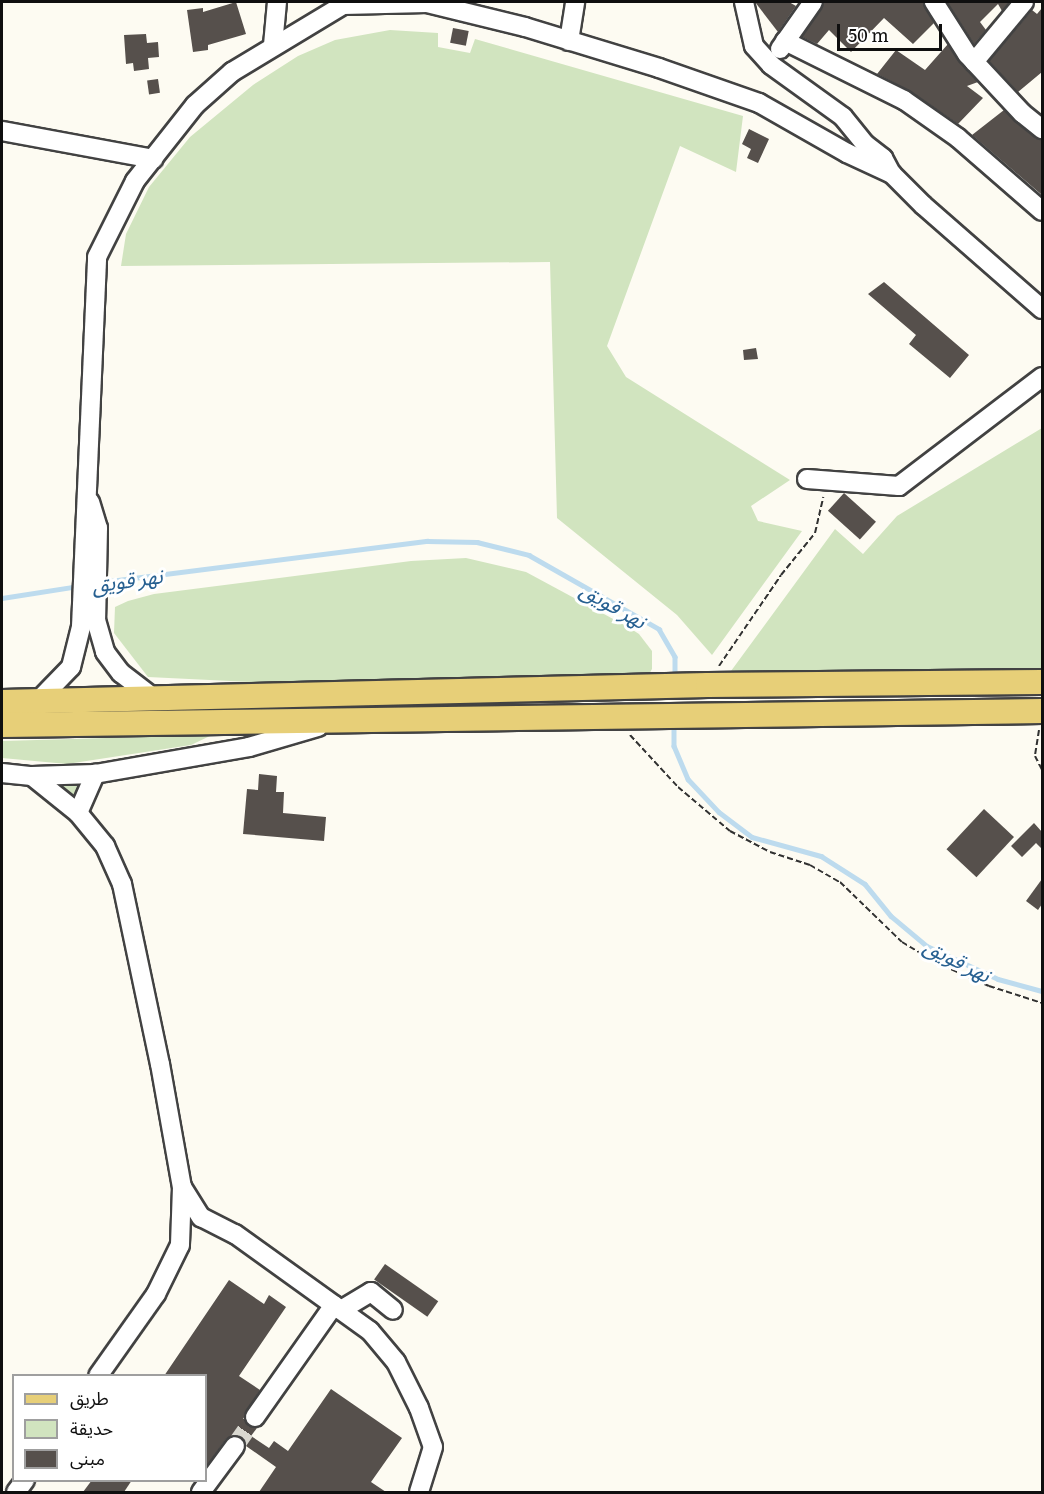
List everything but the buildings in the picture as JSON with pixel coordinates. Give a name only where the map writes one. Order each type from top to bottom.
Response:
[{"type":"main road","points":[[2,702],[710,685],[1042,682]]},
{"type":"main road","points":[[2,725],[616,717],[647,714],[1041,717]]},
{"type":"street","points":[[273,45],[277,2]]},
{"type":"street","points":[[569,41],[575,2]]},
{"type":"street","points":[[744,2],[754,46],[771,65],[843,117],[866,144],[883,158],[892,174],[923,205],[1042,309]]},
{"type":"street","points":[[771,65],[813,2]]},
{"type":"street","points":[[934,2],[974,62],[1022,113],[1042,129]]},
{"type":"street","points":[[974,62],[1024,2]]},
{"type":"street","points":[[39,700],[70,667],[89,623],[91,528],[87,495],[97,257],[135,181],[195,105],[232,72],[273,45],[343,5],[427,3],[569,41],[759,103],[847,153],[892,174]]},
{"type":"street","points":[[785,41],[904,100],[958,138],[1042,211]]},
{"type":"street","points":[[2,131],[153,159]]},
{"type":"street","points":[[807,479],[899,486],[1042,377]]},
{"type":"street","points":[[89,623],[105,652],[121,673],[155,699]]},
{"type":"street","points":[[2,773],[32,776],[95,774],[249,747],[339,721]]},
{"type":"street","points":[[78,813],[95,774]]},
{"type":"street","points":[[32,776],[78,813],[105,846],[122,884],[160,1064],[182,1186],[180,1245],[156,1294],[100,1374]]},
{"type":"street","points":[[182,1186],[201,1217],[235,1234],[370,1331],[396,1362],[419,1408],[433,1447],[419,1492]]},
{"type":"street","points":[[255,1417],[338,1308],[371,1292],[393,1310]]},
{"type":"street","points":[[201,1492],[235,1446]]},
{"type":"path","points":[[710,685],[730,646],[781,575],[815,533],[826,481]]},
{"type":"path","points":[[616,717],[678,787],[730,831],[770,852],[810,865],[840,882],[902,942],[935,962],[989,986],[1042,1003]]},
{"type":"path","points":[[1041,717],[1035,756],[1042,770]]},
{"type":"green space","points":[[390,30],[438,33],[438,47],[470,53],[475,39],[743,116],[736,172],[680,146],[607,346],[626,377],[790,480],[751,506],[758,521],[802,531],[712,655],[677,615],[557,518],[550,262],[121,266],[126,234],[149,187],[190,137],[253,85],[298,56],[335,40]]},
{"type":"green space","points":[[1042,428],[1042,668],[731,671],[835,529],[863,554],[897,516]]},
{"type":"green space","points":[[466,558],[526,572],[639,634],[652,651],[652,669],[648,676],[274,683],[148,677],[114,633],[115,607],[154,594],[411,561]]},
{"type":"green space","points":[[212,735],[191,745],[67,764],[2,758],[2,741]]},
{"type":"green space","points":[[85,780],[75,802],[52,781]]},
{"type":"waterway","name":"نهر قويق","points":[[102,582],[427,541],[477,542],[529,555],[659,629],[675,657],[675,678]]},
{"type":"waterway","name":"نهر قويق","points":[[2,598],[79,586]]},
{"type":"waterway","name":"نهر قويق","points":[[674,722],[674,746],[688,779],[719,812],[752,837],[821,856],[865,884],[891,916],[927,946],[998,979],[1042,991]]},
{"type":"tunnel","points":[[235,1446],[255,1417]]}]
